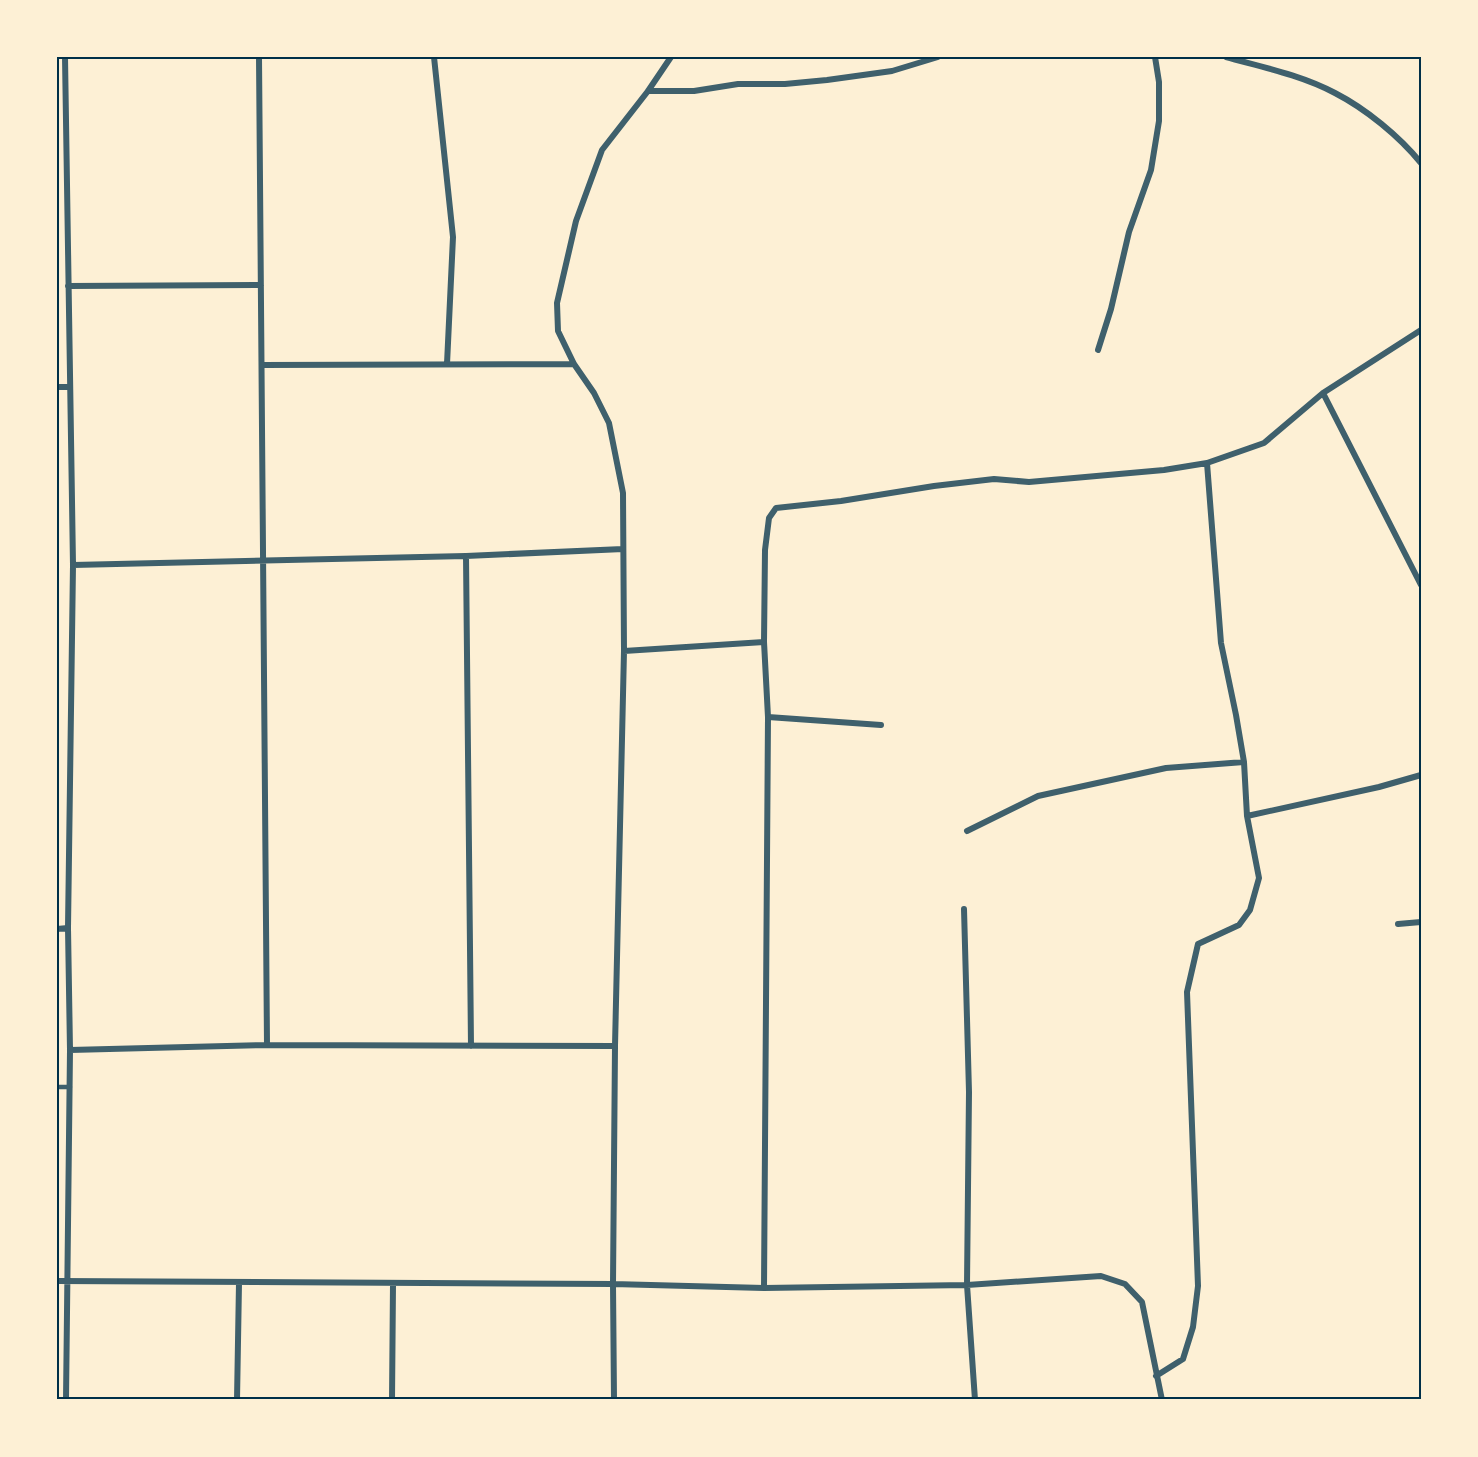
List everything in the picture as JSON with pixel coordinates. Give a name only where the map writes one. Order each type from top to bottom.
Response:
[{"type":"street","points":[[65,57],[73,565],[68,928],[70,1088],[66,1400]]},
{"type":"street","points":[[258,57],[267,1045]]},
{"type":"street","points":[[434,57],[453,237],[447,364]]},
{"type":"street","points":[[614,1400],[615,1046],[624,651],[623,493],[609,423],[594,393],[574,364],[558,331],[557,303],[576,221],[602,150],[671,57]]},
{"type":"street","points":[[648,91],[694,91],[738,84],[785,84],[827,80],[892,71],[938,57]]},
{"type":"street","points":[[1098,350],[1111,309],[1129,232],[1151,170],[1159,121],[1159,82],[1155,57]]},
{"type":"street","points":[[1226,57],[1286,73],[1335,93],[1383,125],[1421,163]]},
{"type":"street","points":[[68,286],[261,285]]},
{"type":"street","points":[[764,1288],[768,717],[764,642],[765,550],[769,518],[776,508],[841,501],[934,486],[994,479],[1040,481],[1164,470],[1207,463],[1264,443],[1323,393],[1421,330]]},
{"type":"street","points":[[262,365],[574,364]]},
{"type":"street","points":[[57,387],[69,387]]},
{"type":"street","points":[[1323,393],[1421,585]]},
{"type":"street","points":[[1156,1376],[1183,1359],[1193,1327],[1198,1286],[1187,992],[1198,944],[1239,925],[1250,910],[1259,878],[1247,816],[1244,762],[1221,643],[1207,463]]},
{"type":"street","points":[[73,565],[466,556],[623,549]]},
{"type":"street","points":[[466,556],[471,1046]]},
{"type":"street","points":[[624,651],[764,642]]},
{"type":"street","points":[[768,717],[881,725]]},
{"type":"street","points":[[968,831],[1038,796],[1166,768],[1244,762]]},
{"type":"street","points":[[1247,816],[1379,787],[1421,775]]},
{"type":"street","points":[[964,909],[969,1092],[967,1285],[975,1400]]},
{"type":"street","points":[[1398,924],[1421,922]]},
{"type":"street","points":[[57,929],[68,928]]},
{"type":"street","points":[[70,1050],[267,1045],[615,1046]]},
{"type":"street","points":[[57,1281],[613,1284],[764,1288],[967,1285],[1101,1276],[1125,1284],[1142,1302],[1156,1376],[1162,1397],[1169,1400]]},
{"type":"street","points":[[237,1400],[239,1283]]},
{"type":"street","points":[[392,1400],[393,1284]]},
{"type":"lane","points":[[57,1087],[70,1088]]}]
